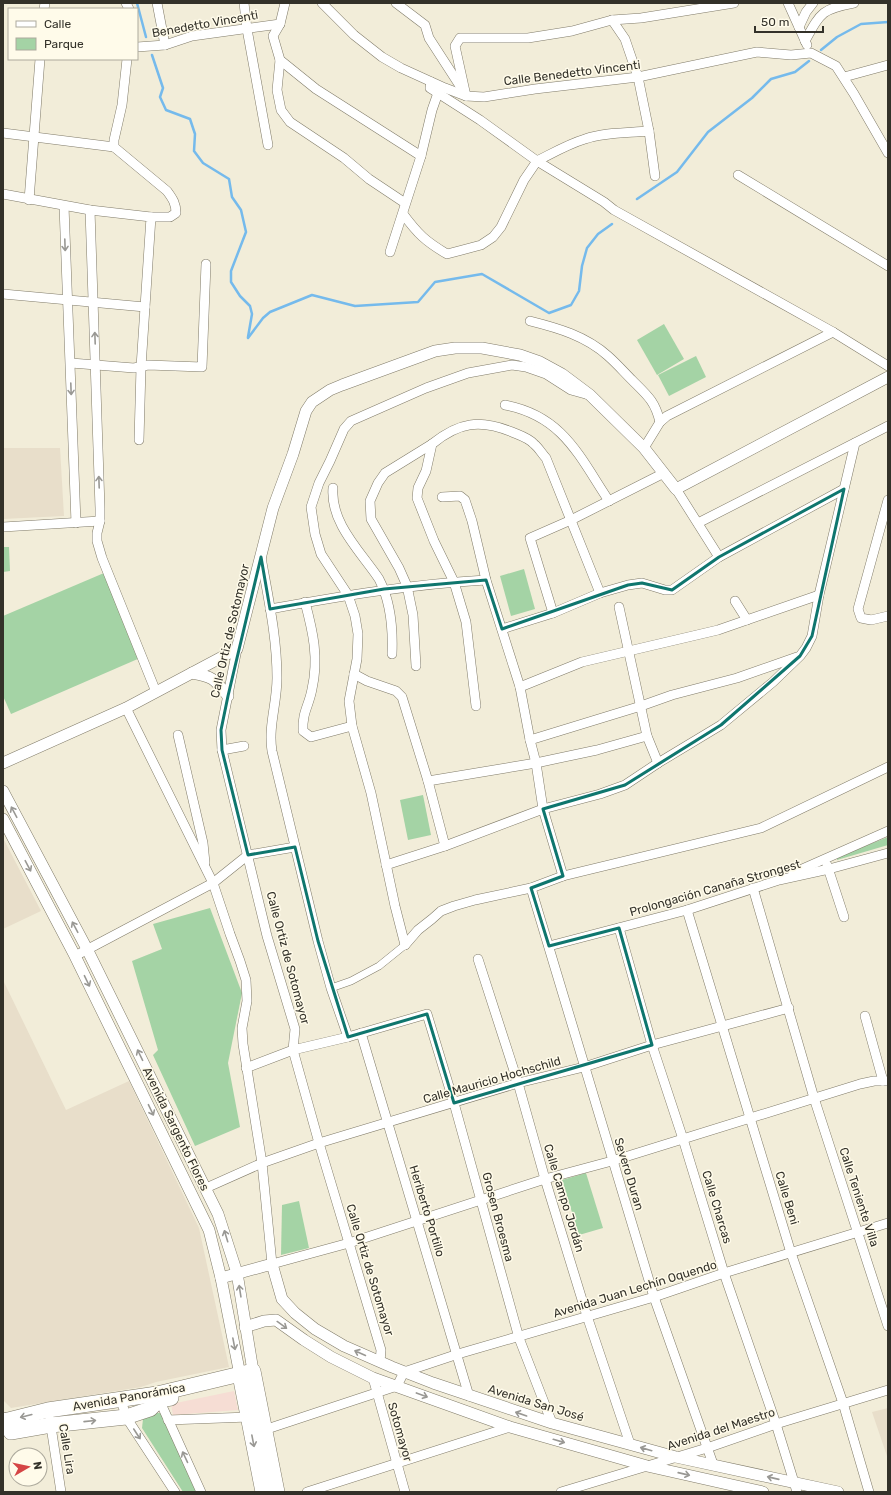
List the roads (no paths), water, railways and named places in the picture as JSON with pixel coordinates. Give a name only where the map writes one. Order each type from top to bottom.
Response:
[{"type":"main road","name":"Avenida Panorámica","points":[[5,1427],[121,1399],[158,1397],[248,1377]]},
{"type":"main road","name":"Avenida Sargento Flores","points":[[248,1377],[249,1417],[263,1492]]},
{"type":"main road","name":"Avenida Sargento Flores","points":[[248,1377],[264,1430],[277,1492]]},
{"type":"main road","name":"Avenida Panorámica","points":[[49,1417],[126,1417],[150,1409],[158,1397]]},
{"type":"street","points":[[157,3],[165,45]]},
{"type":"street","points":[[244,3],[247,29],[268,145]]},
{"type":"street","points":[[285,3],[280,24],[273,36],[280,60],[277,90],[281,110],[290,122],[344,158],[369,179],[405,203]]},
{"type":"street","name":"Calle Benedetto Vincenti","points":[[322,3],[354,35],[382,57],[431,82],[466,96],[484,97],[535,89],[638,77],[757,52],[791,55],[811,53]]},
{"type":"street","points":[[396,3],[425,25],[429,38],[453,73],[466,96]]},
{"type":"street","points":[[466,96],[455,46],[460,38],[528,38],[572,31],[612,20],[641,18],[734,3]]},
{"type":"street","points":[[788,3],[811,53],[836,66],[885,139],[888,153]]},
{"type":"street","points":[[799,27],[806,12],[813,3]]},
{"type":"street","points":[[805,41],[816,21],[826,10],[837,6],[854,3]]},
{"type":"street","points":[[612,20],[625,39],[638,77],[649,131],[655,176]]},
{"type":"street","name":"Benedetto Vincenti","points":[[138,47],[165,45],[192,36],[280,24]]},
{"type":"street","points":[[29,200],[40,60]]},
{"type":"street","points":[[114,147],[114,140],[122,105],[127,60]]},
{"type":"street","points":[[280,60],[316,89],[421,156]]},
{"type":"street","points":[[844,77],[888,65]]},
{"type":"street","points":[[431,82],[430,88],[480,120],[537,161],[604,202],[614,210],[833,332],[888,366]]},
{"type":"street","points":[[390,252],[421,156],[432,110],[438,93]]},
{"type":"street","points":[[403,214],[419,235],[430,244],[447,254],[481,245],[493,237],[501,227],[524,180],[537,161],[563,147],[586,138],[602,135],[649,131]]},
{"type":"street","points":[[3,133],[114,147],[167,191],[174,199],[176,213],[170,217],[151,217],[64,206],[3,194]]},
{"type":"street","points":[[738,175],[888,266]]},
{"type":"street","points":[[64,206],[76,523]]},
{"type":"street","points":[[90,210],[100,521],[97,541],[102,558],[156,692]]},
{"type":"street","points":[[139,440],[141,367],[151,217]]},
{"type":"street","points":[[71,363],[134,368],[148,365],[202,367],[206,264]]},
{"type":"street","points":[[3,294],[145,306]]},
{"type":"street","points":[[530,321],[560,329],[583,339],[607,355],[651,399],[657,409],[660,422]]},
{"type":"street","points":[[644,448],[660,422],[667,416],[833,332]]},
{"type":"street","name":"Calle Ortiz de Sotomayor","points":[[380,1362],[381,1350],[319,1143],[293,1050],[294,1029],[267,936],[222,750],[221,730],[237,649],[273,508],[293,454],[306,411],[312,402],[330,390],[435,351],[455,348],[482,348],[520,355],[540,362],[562,374],[590,395],[644,448],[676,489],[719,557]]},
{"type":"street","points":[[405,945],[395,906],[371,793],[352,726],[349,701],[358,659],[358,634],[355,616],[348,595],[321,554],[315,534],[311,508],[319,482],[344,429],[351,421],[426,388],[468,373],[512,365],[526,367],[546,374],[572,390],[590,395]]},
{"type":"street","points":[[676,489],[888,377]]},
{"type":"street","points":[[506,405],[535,414],[560,431],[571,443],[609,501]]},
{"type":"street","points":[[416,666],[413,615],[407,586],[399,568],[371,519],[370,501],[378,483],[385,473],[432,444],[444,434],[470,424],[488,425],[503,428],[534,443],[546,458],[600,593]]},
{"type":"street","points":[[698,523],[888,426]]},
{"type":"street","points":[[386,865],[445,846],[543,809],[600,794],[625,785],[721,725],[773,682],[800,656],[812,636],[819,595],[855,443]]},
{"type":"street","points":[[432,444],[426,471],[418,488],[417,498],[434,541],[454,582],[466,622],[476,706]]},
{"type":"street","points":[[553,614],[530,538],[571,520],[664,473]]},
{"type":"street","points":[[333,488],[332,498],[334,508],[340,522],[379,579],[384,589],[393,640],[392,654]]},
{"type":"street","points":[[502,629],[553,614],[600,593],[628,584],[642,583],[665,590],[672,590],[719,557],[844,489]]},
{"type":"street","points":[[442,497],[460,496],[465,500],[472,521],[486,580],[520,686],[536,763],[543,809],[563,876]]},
{"type":"street","points":[[888,500],[858,608],[861,618],[871,620],[888,616]]},
{"type":"street","points":[[3,527],[100,521]]},
{"type":"street","points":[[261,557],[275,641],[277,678],[275,708],[270,739],[318,941],[331,988],[348,1037]]},
{"type":"street","points":[[270,609],[384,589],[486,580]]},
{"type":"street","points":[[520,686],[582,662],[718,630],[819,595]]},
{"type":"street","points":[[734,601],[747,620]]},
{"type":"street","points":[[306,602],[314,640],[316,660],[312,689],[303,713],[303,731],[311,737],[352,726]]},
{"type":"street","points":[[619,607],[647,736],[658,763]]},
{"type":"street","points":[[3,763],[126,708],[237,649]]},
{"type":"street","points":[[530,740],[672,695],[750,674],[800,656]]},
{"type":"street","points":[[192,673],[208,676],[214,679],[228,696]]},
{"type":"street","points":[[354,674],[367,681],[396,691],[402,697],[428,781],[445,846]]},
{"type":"street","points":[[126,708],[213,883],[246,980],[247,1001],[242,1028],[242,1044],[262,1163],[272,1264]]},
{"type":"street","points":[[178,735],[203,843],[206,868]]},
{"type":"street","points":[[428,781],[536,763],[597,750],[647,736]]},
{"type":"street","points":[[222,750],[244,746]]},
{"type":"street","points":[[331,988],[351,981],[379,966],[405,945],[418,930],[441,912],[454,906],[531,888],[563,876],[761,828],[888,767]]},
{"type":"street","name":"Avenida Sargento Flores","points":[[4,795],[87,949],[206,1188],[224,1228],[237,1273],[246,1327],[248,1377]]},
{"type":"street","name":"Avenida Sargento Flores","points":[[3,819],[75,956],[209,1230],[248,1377]]},
{"type":"street","points":[[779,880],[825,858],[888,831]]},
{"type":"street","points":[[75,956],[213,883],[248,856],[295,846]]},
{"type":"street","name":"Prolongación Canaña Strongest","points":[[549,946],[687,910],[779,880],[829,869],[888,853]]},
{"type":"street","points":[[825,858],[844,917]]},
{"type":"street","name":"Severo Duran","points":[[531,888],[654,1297],[713,1464]]},
{"type":"street","name":"Calle Teniente Villa","points":[[753,888],[814,1098],[888,1326]]},
{"type":"street","name":"Calle Beni","points":[[687,910],[790,1253],[843,1403],[869,1492]]},
{"type":"street","name":"Calle Charcas","points":[[619,928],[652,1045],[683,1139],[724,1274],[776,1424],[795,1488]]},
{"type":"street","name":"Calle Campo Jordán","points":[[478,958],[518,1083],[587,1316],[630,1444]]},
{"type":"street","name":"Calle Mauricio Hochschild","points":[[206,1188],[262,1163],[319,1143],[518,1083],[584,1067],[652,1045],[789,1008]]},
{"type":"street","name":"Grosen Broesma","points":[[361,1033],[427,1014],[454,1103],[519,1338],[552,1423]]},
{"type":"street","points":[[221,1278],[349,1243],[545,1178],[612,1161],[814,1098],[867,1083],[886,1081],[866,1016]]},
{"type":"street","points":[[246,1068],[293,1050],[361,1033]]},
{"type":"street","name":"Heriberto Portillo","points":[[361,1033],[470,1396]]},
{"type":"street","name":"Avenida Juan Lechín Oquendo","points":[[404,1372],[458,1354],[519,1338],[587,1316],[654,1297],[858,1232],[887,1226]]},
{"type":"street","name":"Avenida San José","points":[[272,1264],[282,1299],[295,1313],[315,1329],[338,1342],[404,1372],[552,1423],[676,1457],[713,1464],[795,1488],[838,1492]]},
{"type":"street","points":[[246,1327],[264,1321],[276,1320],[331,1357],[373,1378],[510,1427],[648,1466],[763,1492]]},
{"type":"street","points":[[264,1430],[397,1386],[404,1372]]},
{"type":"street","name":"Sotomayor","points":[[373,1378],[405,1492]]},
{"type":"street","name":"Avenida del Maestro","points":[[561,1492],[707,1448],[776,1424],[888,1390]]},
{"type":"street","points":[[158,1397],[201,1492]]},
{"type":"street","points":[[121,1399],[126,1417],[175,1492]]},
{"type":"street","name":"Calle Lira","points":[[49,1417],[62,1492]]},
{"type":"street","points":[[168,1420],[249,1417]]},
{"type":"street","points":[[307,1492],[510,1427]]},
{"type":"waterway","points":[[137,3],[146,37]]},
{"type":"waterway","points":[[821,50],[837,37],[861,24],[888,22]]},
{"type":"waterway","points":[[152,55],[163,88],[160,97],[166,110],[190,119],[195,134],[194,151],[203,163],[229,179],[232,197],[241,210],[246,232],[231,271],[231,282],[240,296],[250,306],[252,314],[248,337]]},
{"type":"waterway","points":[[637,199],[677,172],[708,132],[752,98],[771,79],[795,72],[809,61]]},
{"type":"waterway","points":[[248,338],[263,318],[270,312],[312,295],[355,306],[418,302],[435,282],[482,274],[549,313],[571,305],[579,291],[582,266],[587,248],[598,234],[612,224]]}]
